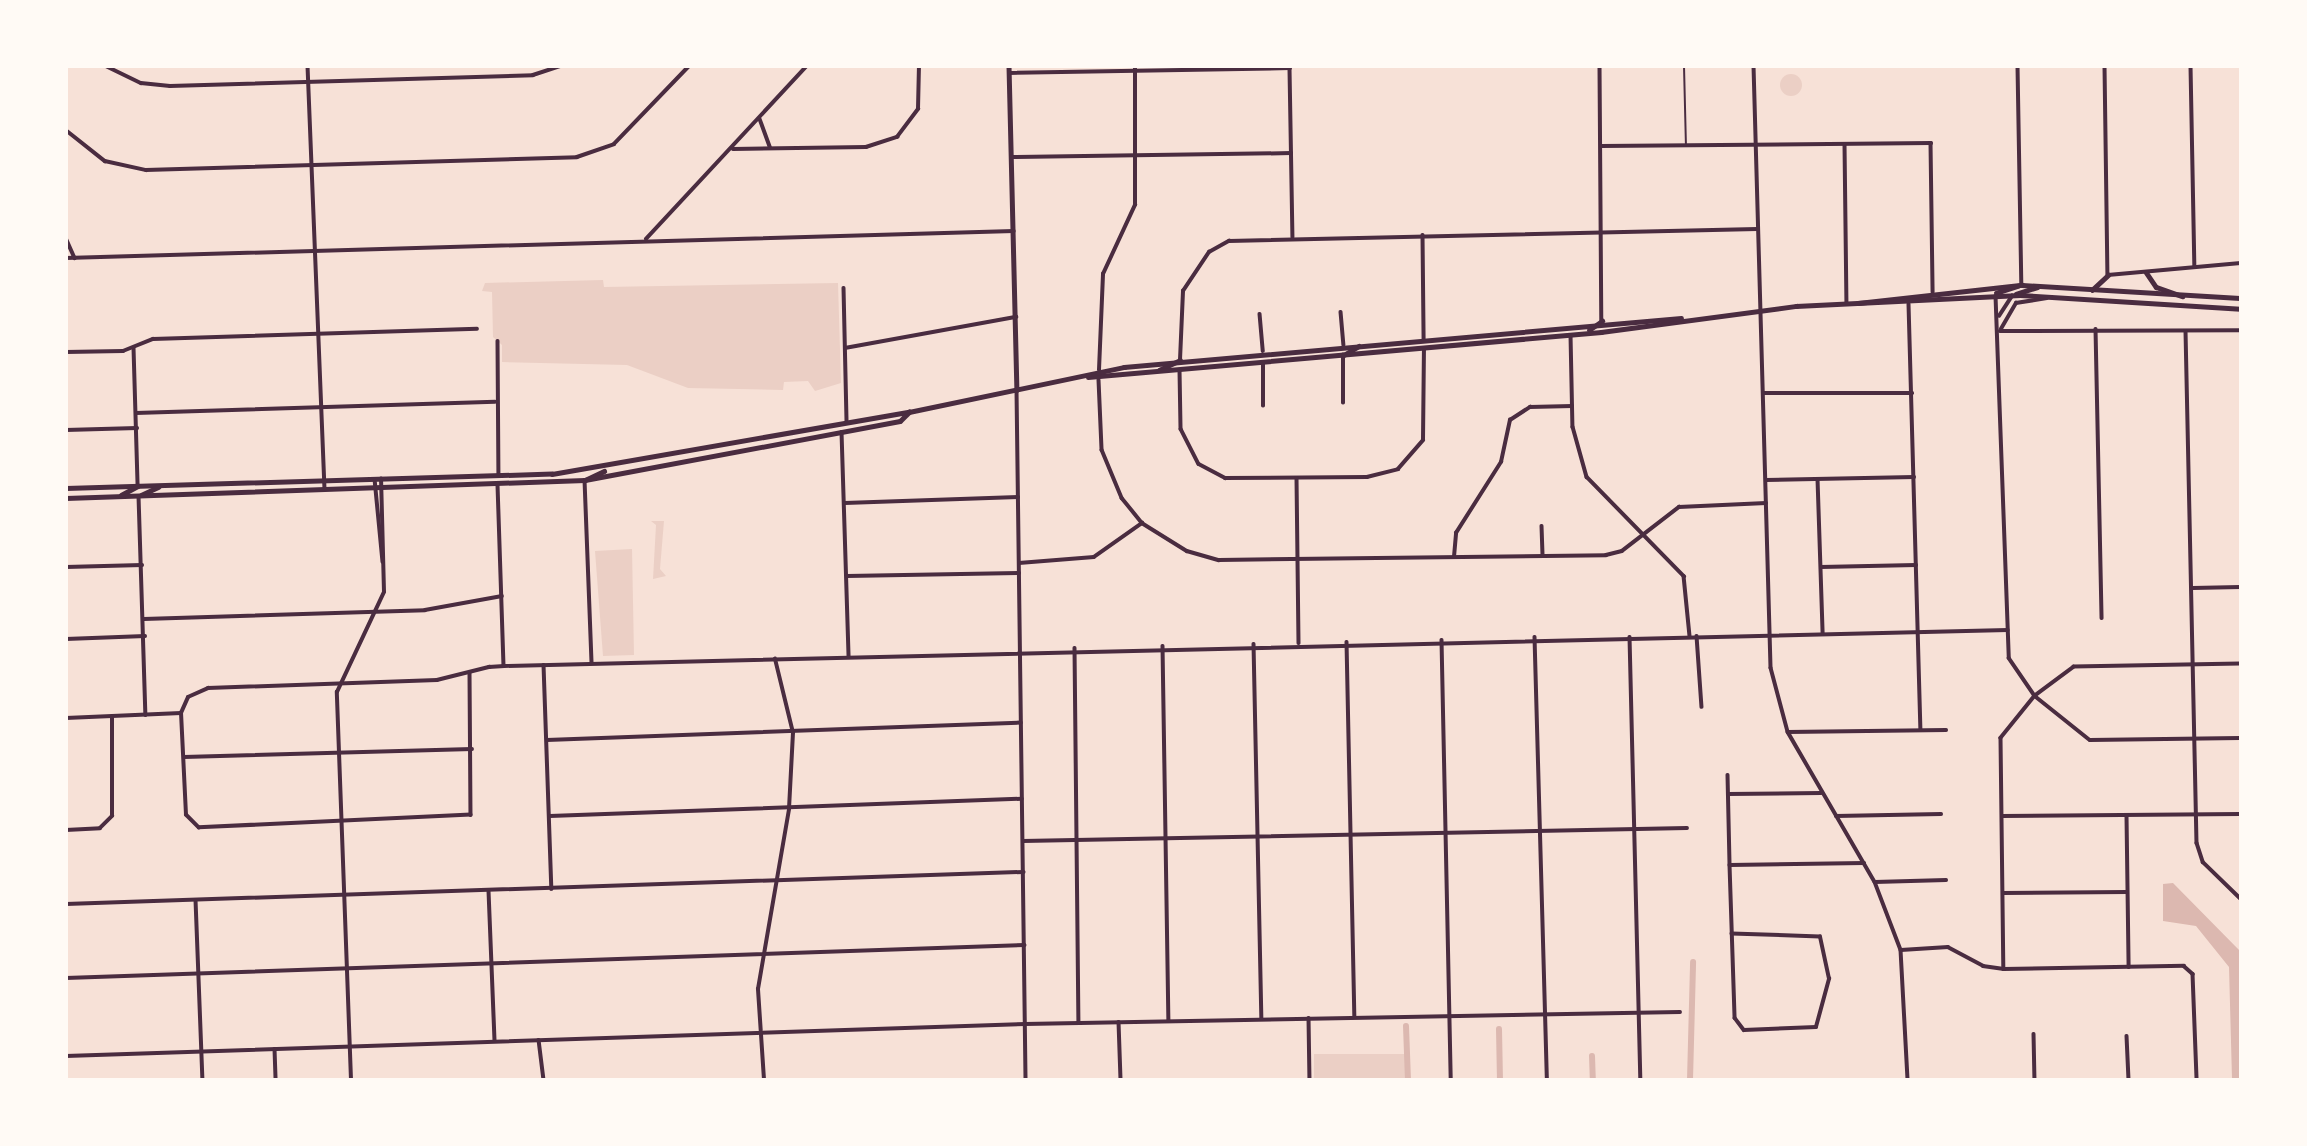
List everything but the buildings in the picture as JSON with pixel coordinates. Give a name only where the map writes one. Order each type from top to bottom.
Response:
[{"type":"main road","points":[[1009,70],[1017,390]]},
{"type":"main road","points":[[2146,272],[2158,288],[2189,299]]},
{"type":"main road","points":[[2092,290],[2108,275]]},
{"type":"main road","points":[[1982,297],[2022,285]]},
{"type":"main road","points":[[1854,304],[1934,292],[2022,285],[2189,299],[2241,298]]},
{"type":"main road","points":[[2014,295],[2045,285]]},
{"type":"main road","points":[[1087,377],[1099,380],[1180,370],[1424,350],[1571,335],[1759,309],[1909,304],[2014,295],[2241,309]]},
{"type":"main road","points":[[66,488],[499,476],[625,465],[1087,377],[1099,370],[1263,351],[1602,321],[1681,318]]},
{"type":"main road","points":[[1571,335],[1602,321]]},
{"type":"main road","points":[[1343,355],[1374,342]]},
{"type":"main road","points":[[1141,374],[1180,360]]},
{"type":"main road","points":[[66,498],[586,480],[900,421],[909,412]]},
{"type":"main road","points":[[586,480],[625,465]]},
{"type":"main road","points":[[139,496],[166,485]]},
{"type":"main road","points":[[117,496],[138,486]]},
{"type":"street","points":[[106,66],[155,86],[533,75],[560,66]]},
{"type":"street","points":[[307,66],[325,489]]},
{"type":"street","points":[[66,130],[92,153],[130,168],[311,166],[591,155],[626,135],[689,66]]},
{"type":"street","points":[[645,241],[807,66]]},
{"type":"street","points":[[733,149],[866,147],[897,137],[918,109],[919,66]]},
{"type":"street","points":[[1600,66],[1602,321]]},
{"type":"street","points":[[1754,66],[1769,633],[1788,732],[1875,882],[1902,950],[1908,1080]]},
{"type":"street","points":[[2018,66],[2022,285]]},
{"type":"street","points":[[2105,66],[2108,275],[2241,263]]},
{"type":"street","points":[[2191,66],[2195,267]]},
{"type":"street","points":[[1009,70],[1290,67],[1293,237]]},
{"type":"street","points":[[1099,370],[1103,274],[1135,205],[1135,69]]},
{"type":"street","points":[[760,118],[770,147]]},
{"type":"street","points":[[1601,146],[1931,143],[1934,292]]},
{"type":"street","points":[[1845,144],[1847,304]]},
{"type":"street","points":[[1012,157],[1291,153]]},
{"type":"street","points":[[1180,360],[1184,291],[1209,252],[1229,241],[1293,237],[1757,229]]},
{"type":"street","points":[[66,258],[1014,230]]},
{"type":"street","points":[[1423,235],[1424,338]]},
{"type":"street","points":[[66,237],[75,258]]},
{"type":"street","points":[[844,288],[847,421]]},
{"type":"street","points":[[1998,319],[2014,295]]},
{"type":"street","points":[[1996,296],[2000,331],[2008,630],[2012,669],[2035,696],[2090,740],[2241,738]]},
{"type":"street","points":[[2000,331],[2019,302],[2056,298]]},
{"type":"street","points":[[1909,304],[1921,730]]},
{"type":"street","points":[[1341,312],[1344,345]]},
{"type":"street","points":[[1260,314],[1263,351]]},
{"type":"street","points":[[845,348],[1016,317]]},
{"type":"street","points":[[66,352],[134,348],[153,339],[477,329]]},
{"type":"street","points":[[2096,329],[2102,618]]},
{"type":"street","points":[[2000,331],[2241,330]]},
{"type":"street","points":[[2186,331],[2194,739],[2199,855],[2241,898]]},
{"type":"street","points":[[1571,335],[1572,406],[1587,477],[1684,576],[1690,636]]},
{"type":"street","points":[[498,341],[495,402],[499,476]]},
{"type":"street","points":[[134,348],[138,486]]},
{"type":"street","points":[[1180,370],[1181,429],[1189,450],[1225,478],[1381,475],[1398,469],[1423,440],[1424,350]]},
{"type":"street","points":[[1343,355],[1343,403]]},
{"type":"street","points":[[1263,363],[1263,406]]},
{"type":"street","points":[[1099,380],[1102,450],[1122,498],[1142,523],[1187,551],[1219,559],[1543,556],[1622,551],[1640,534],[1679,507],[1766,503]]},
{"type":"street","points":[[1017,390],[1026,1080]]},
{"type":"street","points":[[1762,393],[1912,393]]},
{"type":"street","points":[[136,413],[495,402]]},
{"type":"street","points":[[1454,557],[1456,533],[1501,462],[1510,420],[1530,407],[1572,406]]},
{"type":"street","points":[[66,430],[137,429]]},
{"type":"street","points":[[842,432],[849,656]]},
{"type":"street","points":[[1766,480],[1914,477]]},
{"type":"street","points":[[1297,478],[1299,643]]},
{"type":"street","points":[[351,1080],[338,753],[340,683],[380,611],[384,564],[383,488],[378,479]]},
{"type":"street","points":[[378,479],[375,489],[384,564]]},
{"type":"street","points":[[1818,479],[1823,633]]},
{"type":"street","points":[[586,480],[592,664]]},
{"type":"street","points":[[498,485],[504,666]]},
{"type":"street","points":[[139,496],[146,715]]},
{"type":"street","points":[[844,503],[1018,498]]},
{"type":"street","points":[[1019,563],[1094,557],[1142,523]]},
{"type":"street","points":[[1542,526],[1543,556]]},
{"type":"street","points":[[66,567],[142,565]]},
{"type":"street","points":[[1821,567],[1916,565]]},
{"type":"street","points":[[847,576],[1019,573]]},
{"type":"street","points":[[2193,588],[2241,587]]},
{"type":"street","points":[[144,619],[380,611],[502,596]]},
{"type":"street","points":[[470,673],[471,815],[340,823],[190,824],[181,713],[188,697],[208,688],[340,683],[470,673],[504,666],[1442,639],[2008,630]]},
{"type":"street","points":[[66,639],[145,636]]},
{"type":"street","points":[[1630,636],[1641,1080]]},
{"type":"street","points":[[1697,636],[1702,707]]},
{"type":"street","points":[[1535,637],[1547,1080]]},
{"type":"street","points":[[1442,639],[1451,1080]]},
{"type":"street","points":[[1348,642],[1355,1016]]},
{"type":"street","points":[[1254,644],[1262,1018]]},
{"type":"street","points":[[1163,646],[1169,1020]]},
{"type":"street","points":[[1075,648],[1079,1023]]},
{"type":"street","points":[[764,1080],[758,1033],[763,955],[789,809],[793,733],[775,659]]},
{"type":"street","points":[[2004,969],[2001,738],[2035,696],[2074,667],[2241,664]]},
{"type":"street","points":[[544,666],[552,889]]},
{"type":"street","points":[[66,718],[181,713]]},
{"type":"street","points":[[66,830],[100,828],[112,816],[112,717]]},
{"type":"street","points":[[547,740],[1021,723]]},
{"type":"street","points":[[1788,732],[1946,730]]},
{"type":"street","points":[[184,758],[472,749]]},
{"type":"street","points":[[1728,775],[1732,934],[1738,1026],[1816,1027],[1829,979],[1819,937],[1732,934]]},
{"type":"street","points":[[1728,794],[1821,793]]},
{"type":"street","points":[[550,816],[1022,799]]},
{"type":"street","points":[[1836,816],[1941,814]]},
{"type":"street","points":[[2002,816],[2241,814]]},
{"type":"street","points":[[2127,816],[2129,967]]},
{"type":"street","points":[[1023,841],[1687,828]]},
{"type":"street","points":[[1730,865],[1864,863]]},
{"type":"street","points":[[66,904],[1023,872]]},
{"type":"street","points":[[1875,882],[1946,880]]},
{"type":"street","points":[[489,891],[495,1041]]},
{"type":"street","points":[[2003,893],[2127,892]]},
{"type":"street","points":[[196,900],[203,1080]]},
{"type":"street","points":[[66,978],[198,970],[348,969],[1024,945]]},
{"type":"street","points":[[1902,950],[1948,947],[1983,966],[2004,969],[2129,967],[2190,970],[2197,1080]]},
{"type":"street","points":[[66,1056],[1169,1020],[1640,1010],[1680,1012]]},
{"type":"street","points":[[1308,1018],[1310,1080]]},
{"type":"street","points":[[1119,1022],[1121,1080]]},
{"type":"street","points":[[2034,1034],[2035,1080]]},
{"type":"street","points":[[2127,1036],[2129,1080]]},
{"type":"street","points":[[539,1040],[544,1080]]},
{"type":"street","points":[[275,1049],[276,1080]]},
{"type":"lane","points":[[1684,66],[1686,146]]},
{"type":"shaded area","points":[[1791,74],[1799,77],[1802,85],[1799,93],[1791,96],[1783,93],[1780,85],[1783,77]]},
{"type":"shaded area","points":[[603,280],[604,287],[838,283],[841,383],[815,391],[808,381],[784,382],[783,390],[688,388],[627,365],[502,362],[502,345],[493,337],[492,292],[482,291],[485,283]]},
{"type":"shaded area","points":[[651,521],[664,521],[660,569],[666,576],[653,579],[656,525]]},
{"type":"shaded area","points":[[632,549],[634,655],[603,656],[595,551]]},
{"type":"shaded area","points":[[2173,883],[2240,951],[2240,1079],[2232,1079],[2229,967],[2196,926],[2163,921],[2163,884]]},
{"type":"shaded area","points":[[1314,1054],[1405,1054],[1405,1079],[1314,1079]]},
{"type":"waterway","points":[[1690,1080],[1693,962]]},
{"type":"waterway","points":[[1406,1026],[1408,1080]]},
{"type":"waterway","points":[[1499,1029],[1500,1080]]},
{"type":"waterway","points":[[1592,1056],[1593,1080]]}]
